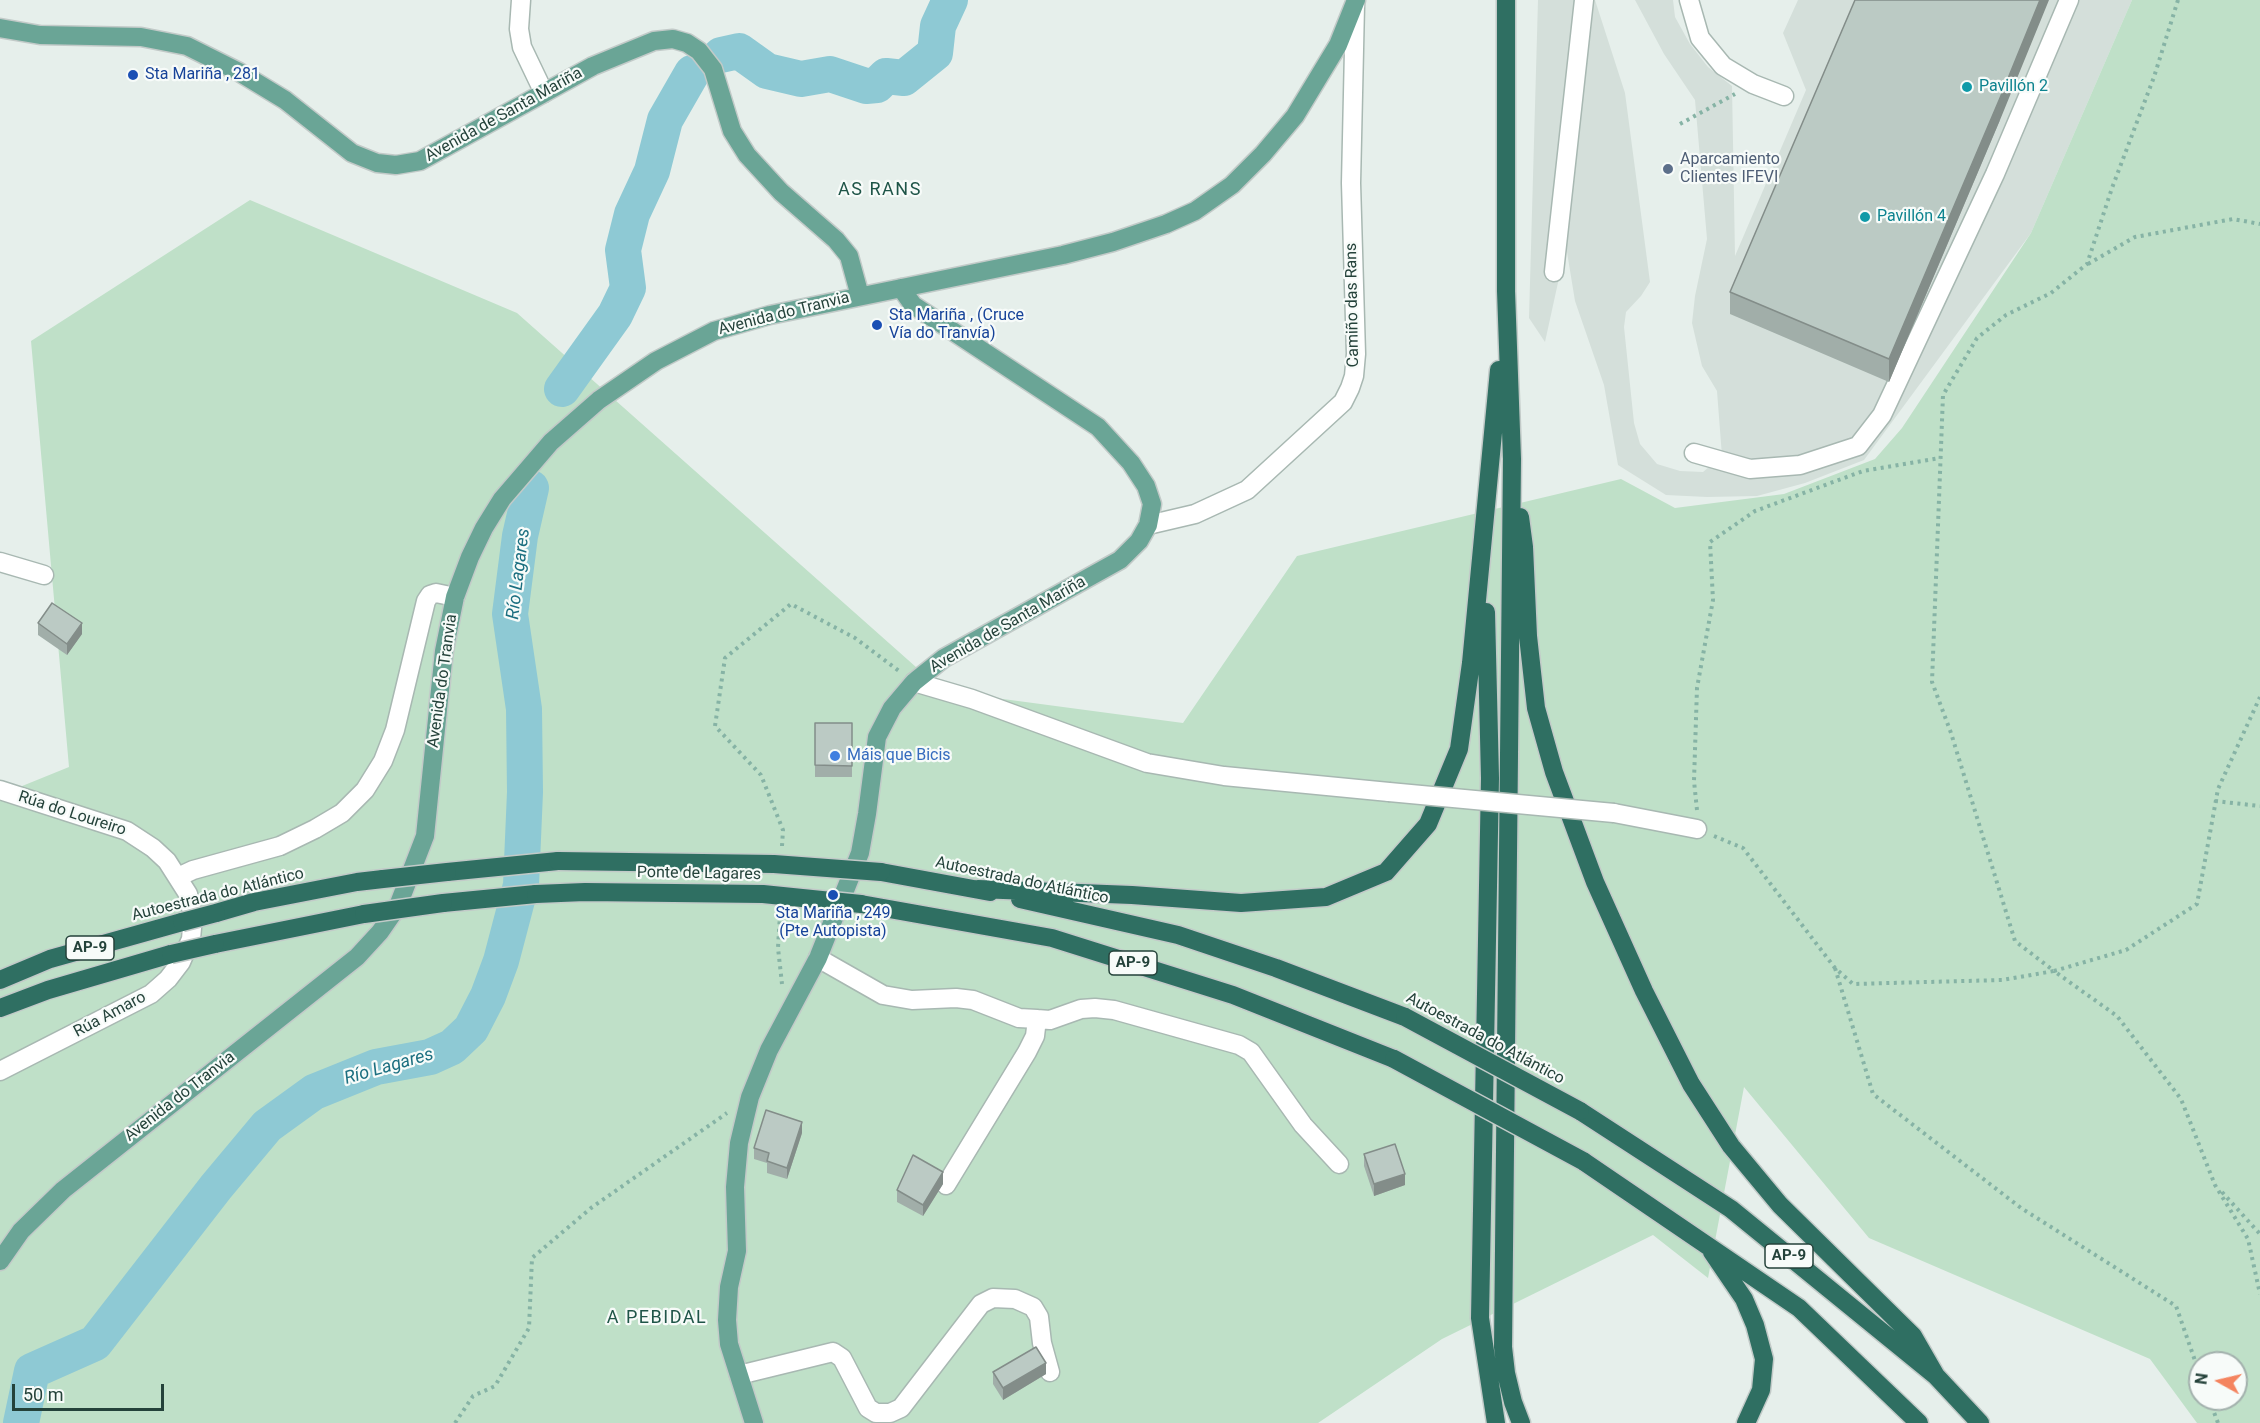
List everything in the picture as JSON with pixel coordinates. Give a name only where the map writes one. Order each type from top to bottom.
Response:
[{"type":"highway","points":[[1506,0],[1506,291],[1512,459],[1503,1347],[1506,1373],[1521,1423]]},
{"type":"highway","points":[[978,889],[1132,895],[1241,903],[1326,897],[1386,872],[1428,824],[1459,748],[1471,663],[1506,291]]},
{"type":"highway","points":[[1512,459],[1524,547],[1528,636],[1536,708],[1554,772],[1587,860],[1644,991],[1691,1084],[1731,1146],[1780,1205],[1913,1336],[1936,1376]]},
{"type":"highway","points":[[1484,532],[1490,778],[1480,1318],[1496,1423]]},
{"type":"highway","name":"Autoestrada do Atlántico","points":[[0,980],[50,959],[254,902],[357,882],[558,861]]},
{"type":"highway","name":"Ponte de Lagares","points":[[558,861],[774,864],[881,872]]},
{"type":"highway","name":"Autoestrada do Atlántico","points":[[881,872],[978,889],[1178,935],[1276,968],[1405,1017],[1580,1111],[1731,1209],[1936,1376],[1980,1423]]},
{"type":"highway","name":"Ponte de Lagares","points":[[0,1008],[48,990],[171,954],[364,914],[443,903],[585,892],[763,894],[861,904],[1052,938],[1233,995],[1394,1059],[1583,1161],[1706,1244]]},
{"type":"highway","points":[[1706,1244],[1744,1299],[1755,1324],[1764,1359],[1761,1390],[1746,1423]]},
{"type":"highway","name":"AP-9","points":[[1706,1244],[1799,1308],[1919,1423]]},
{"type":"main road","name":"Avenida do Tranvia","points":[[0,1261],[21,1231],[63,1190],[357,957],[380,932],[398,906],[424,836],[444,651],[455,597],[470,557],[502,499],[551,442],[599,400],[656,361],[714,331],[770,315],[1073,252],[1155,228],[1196,211],[1232,185],[1263,154],[1295,116],[1338,45],[1355,2]]},
{"type":"main road","name":"Avenida de Santa Mariña","points":[[0,28],[40,35],[141,37],[187,46],[239,72],[285,100],[352,153],[377,163],[396,165],[420,161],[593,66],[654,41],[673,39],[687,43],[699,51],[712,69],[732,131],[747,155],[781,192],[836,240],[849,256],[860,296]]},
{"type":"main road","points":[[901,288],[913,305],[1098,427],[1131,463],[1146,486],[1152,504],[1148,525]]},
{"type":"main road","name":"Avenida de Santa Mariña","points":[[754,1423],[729,1344],[727,1320],[729,1287],[737,1251],[735,1187],[739,1143],[750,1097],[769,1050],[818,958],[860,853],[877,737],[892,708],[914,682],[944,658],[1120,560],[1139,541],[1148,525]]},
{"type":"street","points":[[521,0],[519,29],[522,47],[544,93]]},
{"type":"street","points":[[1554,272],[1584,0]]},
{"type":"street","points":[[1689,0],[1700,38],[1723,66],[1753,84],[1784,96]]},
{"type":"street","points":[[1694,453],[1750,469],[1800,465],[1858,447],[1882,415],[1995,174],[2069,0]]},
{"type":"street","name":"Camiño das Rans","points":[[1148,525],[1195,514],[1247,490],[1343,402],[1350,388],[1354,376],[1356,354],[1351,183],[1355,2]]},
{"type":"street","points":[[0,562],[44,575]]},
{"type":"street","points":[[178,877],[194,870],[280,846],[315,829],[342,813],[350,805],[365,789],[383,761],[395,730],[426,601],[430,595],[436,593],[455,597]]},
{"type":"street","points":[[914,682],[972,699],[1147,763],[1224,776],[1614,813],[1697,829]]},
{"type":"street","name":"Rúa do Loureiro","points":[[0,790],[127,831],[153,848],[166,861],[188,894]]},
{"type":"street","name":"Rúa Amaro","points":[[0,1071],[151,994],[168,979],[181,962],[191,939],[193,917],[188,894]]},
{"type":"street","points":[[818,958],[883,995],[912,1000],[956,998],[973,1000],[1019,1017],[1050,1020],[1081,1009],[1105,1009],[1239,1046],[1251,1052],[1303,1125],[1338,1164]]},
{"type":"street","points":[[946,1185],[1027,1052],[1035,1036],[1037,1019]]},
{"type":"street","points":[[739,1375],[833,1352],[842,1358],[868,1408],[876,1413],[890,1413],[901,1408],[981,1304],[993,1298],[1015,1299],[1033,1307],[1039,1317],[1042,1342],[1050,1372]]},
{"type":"path","points":[[2088,264],[2112,188],[2154,77],[2178,0]]},
{"type":"path","points":[[1680,124],[1753,84]]},
{"type":"path","points":[[2260,224],[2233,219],[2135,237],[2088,264],[2052,293],[2006,315],[1977,338],[1943,395],[1932,682],[1951,733],[2015,941],[2117,1016],[2181,1099],[2215,1185],[2248,1239],[2260,1294]]},
{"type":"path","points":[[1940,458],[1863,471],[1755,511],[1710,542],[1713,600],[1697,688],[1694,781],[1697,829],[1743,848],[1835,968],[1853,984],[2002,980],[2054,971],[2126,950],[2197,904],[2218,789],[2260,697]]},
{"type":"path","points":[[782,854],[783,830],[761,775],[715,726],[725,658],[791,604],[855,638],[914,682]]},
{"type":"path","points":[[2215,801],[2260,806]]},
{"type":"path","points":[[780,912],[778,948],[783,989]]},
{"type":"path","points":[[1835,968],[1873,1094],[2021,1208],[2176,1306],[2192,1351]]},
{"type":"path","points":[[455,1423],[473,1396],[495,1386],[529,1328],[532,1258],[591,1208],[750,1097]]},
{"type":"path","points":[[2215,1185],[2260,1234]]},
{"type":"shaded area","points":[[1538,0],[1595,0],[1625,93],[1650,282],[1626,312],[1624,327],[1634,423],[1640,444],[1657,464],[1680,471],[1703,472],[1722,456],[1717,391],[1702,366],[1692,323],[1707,239],[1695,100],[1664,54],[1635,0],[1673,0],[1675,17],[1690,44],[1708,67],[1732,86],[1735,256],[1806,90],[1783,33],[1798,0],[2132,0],[2031,233],[1864,460],[1805,483],[1757,496],[1707,497],[1666,495],[1618,465],[1604,385],[1575,301],[1566,246],[1545,342],[1529,318]]},
{"type":"green space","points":[[2132,0],[2260,0],[2260,1423],[2197,1423],[2188,1411],[2248,1411],[2248,1351],[2188,1351],[2188,1411],[2150,1359],[1869,1238],[1744,1087],[1708,1278],[1653,1235],[1442,1339],[1318,1423],[0,1423],[0,795],[69,767],[31,341],[250,200],[517,313],[943,691],[1183,723],[1297,556],[1621,479],[1675,508],[1784,494],[1875,459],[1902,428],[2031,233]]},
{"type":"building","name":"Pavillón 4","points":[[1855,0],[2040,0],[1889,359],[1730,292]]},
{"type":"building","points":[[52,603],[82,623],[67,644],[38,623]]},
{"type":"building","points":[[815,723],[852,723],[852,766],[815,765]]},
{"type":"building","points":[[766,1110],[802,1122],[787,1168],[767,1161],[769,1153],[754,1148]]},
{"type":"building","points":[[1395,1144],[1405,1174],[1374,1184],[1364,1154]]},
{"type":"building","points":[[913,1155],[943,1172],[923,1205],[897,1190]]},
{"type":"building","points":[[1036,1347],[1046,1363],[1003,1388],[993,1372]]},
{"type":"waterway","name":"Río Lagares","points":[[721,55],[739,51],[767,71],[801,79],[830,74],[866,86],[877,85],[886,76],[904,78],[935,53],[938,26],[950,0]]},
{"type":"waterway","name":"Río Lagares","points":[[562,389],[615,315],[628,288],[623,250],[632,214],[652,171],[665,120],[692,73]]},
{"type":"waterway","name":"Río Lagares","points":[[21,1423],[32,1371],[95,1343],[216,1187],[267,1126],[314,1092],[376,1067],[430,1057],[452,1047],[471,1029],[488,996],[501,961],[521,885],[525,792],[524,709],[510,614],[520,536],[531,488]]},
{"type":"place","name":"Sta Mariña , 281","points":[[133,75]]},
{"type":"place","name":"Pavillón 2","points":[[1967,87]]},
{"type":"place","name":"Aparcamiento Clientes IFEVI","points":[[1668,169]]},
{"type":"place","name":"Pavillón 4","points":[[1865,217]]},
{"type":"place","name":"Sta Mariña , (Cruce Vía do Tranvía)","points":[[877,325]]},
{"type":"place","name":"Máis que Bicis","points":[[835,756]]},
{"type":"place","name":"Sta Mariña , 249 (Pte Autopista)","points":[[833,895]]},
{"type":"district","name":"AS RANS","points":[[880,190]]},
{"type":"district","name":"A PEBIDAL","points":[[657,1318]]}]
